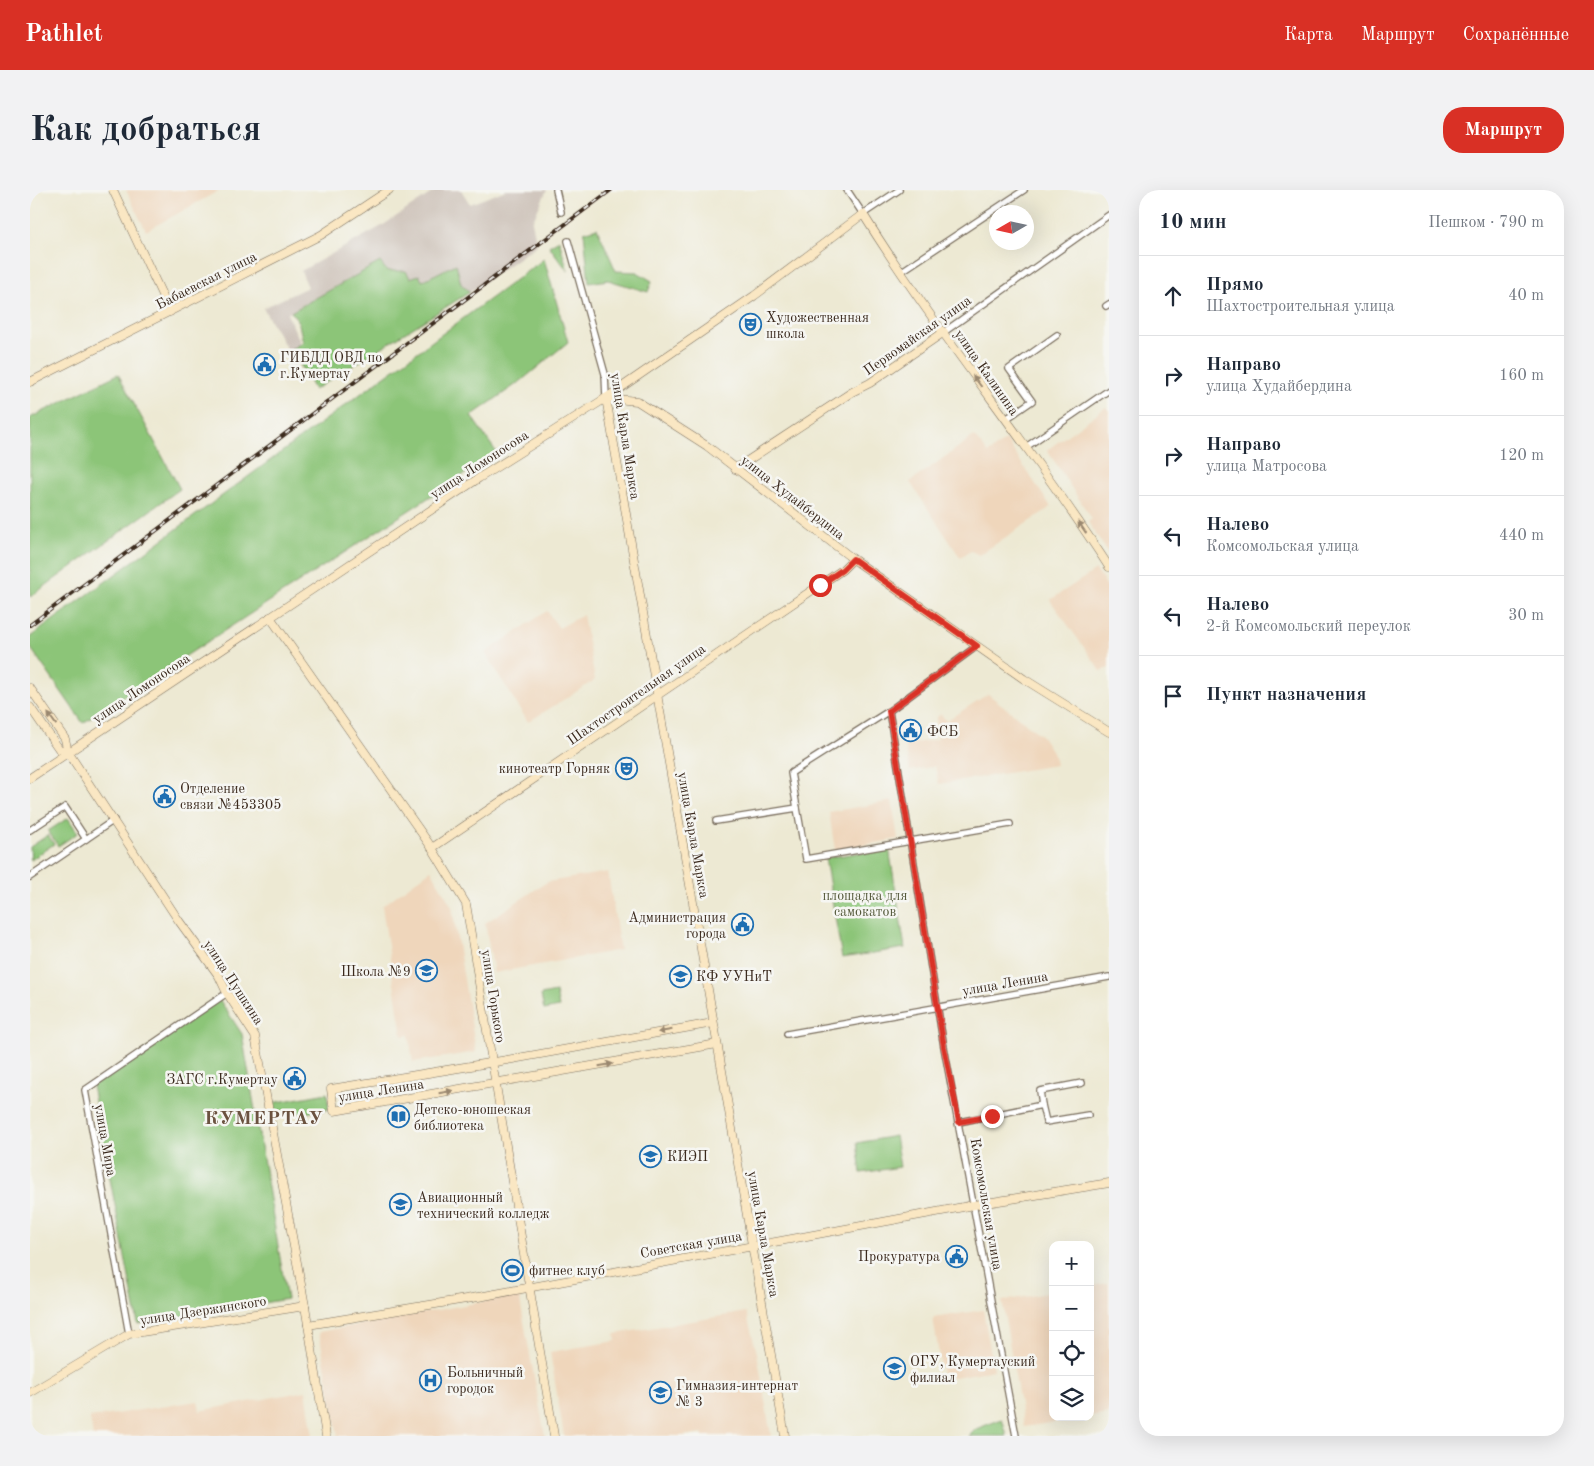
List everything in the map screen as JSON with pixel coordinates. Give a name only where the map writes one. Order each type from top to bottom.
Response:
[{"type":"main road","points":[[113,190],[170,312]]},
{"type":"main road","name":"Бабаевская улица","points":[[30,382],[321,235],[389,190]]},
{"type":"main road","name":"улица Калинина","points":[[863,214],[963,363],[1006,419],[1109,567]]},
{"type":"main road","name":"улица Ломоносова","points":[[30,778],[479,478],[606,398],[754,296],[863,214]]},
{"type":"main road","name":"Первомайская улица","points":[[735,469],[852,392],[870,383],[944,332]]},
{"type":"main road","name":"улица Худайбердина","points":[[606,398],[637,401],[707,446],[853,559],[1024,679],[1109,732]]},
{"type":"main road","name":"улица Карла Маркса","points":[[606,398],[786,1436]]},
{"type":"main road","name":"Шахтостроительная улица","points":[[432,848],[842,570],[853,559]]},
{"type":"main road","name":"улица Горького","points":[[270,617],[284,634],[432,848],[466,904],[531,1286],[554,1436]]},
{"type":"main road","name":"улица Пушкина","points":[[30,688],[65,739],[68,752],[178,921],[219,976],[227,993],[256,1036],[305,1306],[326,1436]]},
{"type":"main road","name":"улица Пушкина","points":[[30,707],[59,749],[68,752]]},
{"type":"main road","name":"улица Ленина","points":[[713,1023],[493,1063],[331,1089],[334,1111],[717,1044]]},
{"type":"main road","name":"Советская улица","points":[[308,1325],[974,1205],[1109,1183]]},
{"type":"main road","name":"улица Дзержинского","points":[[30,1393],[129,1334],[305,1306]]},
{"type":"street","points":[[556,190],[561,212]]},
{"type":"street","name":"улица Калинина","points":[[847,190],[863,214]]},
{"type":"street","name":"улица Ломоносова","points":[[863,214],[899,190]]},
{"type":"street","points":[[902,271],[1024,190]]},
{"type":"street","name":"Первомайская улица","points":[[944,332],[1109,215]]},
{"type":"street","name":"улица Карла Маркса","points":[[568,241],[604,374],[606,398]]},
{"type":"street","points":[[1006,419],[1032,401],[1009,369],[1058,335]]},
{"type":"street","points":[[1026,447],[1109,390]]},
{"type":"street","points":[[977,646],[889,711],[791,773],[806,859],[1010,824]]},
{"type":"street","name":"Комсомольская улица","points":[[889,711],[939,1007],[944,1047],[1016,1436]]},
{"type":"street","points":[[30,830],[65,807],[86,839]]},
{"type":"street","points":[[716,821],[797,808]]},
{"type":"street","points":[[30,877],[114,820]]},
{"type":"street","name":"улица Ленина","points":[[788,1034],[1109,977]]},
{"type":"street","name":"улица Мира","points":[[129,1334],[85,1090],[227,993]]},
{"type":"street","points":[[1082,1083],[1040,1091],[1042,1105],[1046,1122],[1088,1115]]},
{"type":"street","points":[[959,1122],[1042,1105]]},
{"type":"shaded area","points":[[126,190],[220,190],[146,231]]},
{"type":"shaded area","points":[[436,190],[461,190],[470,204],[506,190],[547,190],[532,222],[537,245],[470,292],[461,284],[421,281],[410,278],[406,271],[387,271],[380,262],[287,314],[306,354],[294,361],[263,308],[308,287],[301,271],[382,226]]},
{"type":"shaded area","points":[[1106,407],[1109,410],[1109,554],[1088,522],[1092,519],[1047,450]]},
{"type":"shaded area","points":[[974,436],[988,453],[1006,440],[1051,507],[979,555],[971,551],[960,557],[910,482]]},
{"type":"shaded area","points":[[1096,570],[1109,589],[1109,668],[1101,671],[1050,600]]},
{"type":"shaded area","points":[[547,611],[559,628],[583,615],[595,680],[528,722],[485,653]]},
{"type":"shaded area","points":[[988,694],[1042,736],[1054,755],[1056,765],[939,784],[935,766],[910,771],[905,745],[938,739],[936,718],[941,714],[946,721]]},
{"type":"shaded area","points":[[892,801],[898,839],[835,850],[829,812]]},
{"type":"shaded area","name":"Школа №9","points":[[431,870],[452,907],[476,1052],[413,1062],[409,1035],[402,1036],[382,906]]},
{"type":"shaded area","points":[[608,872],[620,950],[494,973],[485,923],[547,882]]},
{"type":"shaded area","points":[[1109,1283],[1109,1414],[1094,1416],[1094,1286]]},
{"type":"shaded area","points":[[1049,1293],[1049,1421],[1062,1421],[1024,1427],[1002,1301]]},
{"type":"shaded area","name":"Больничный городок","points":[[519,1295],[545,1436],[338,1436],[319,1332]]},
{"type":"shaded area","points":[[983,1310],[994,1370],[943,1379],[933,1318]]},
{"type":"shaded area","name":"Гимназия-интернат № 3","points":[[746,1312],[757,1353],[771,1436],[703,1436],[702,1433],[682,1436],[564,1436],[550,1352],[616,1341],[615,1334]]},
{"type":"shaded area","points":[[306,1391],[313,1436],[93,1436],[90,1418],[198,1401],[200,1411]]},
{"type":"green space","points":[[597,228],[616,271],[637,272],[652,281],[648,292],[608,280],[589,283],[584,232]]},
{"type":"green space","points":[[559,240],[568,271],[549,246]]},
{"type":"green space","points":[[544,259],[568,342],[521,381],[471,416],[497,453],[83,723],[30,647],[30,637]]},
{"type":"green space","points":[[380,262],[387,271],[406,271],[410,278],[419,275],[422,281],[456,264],[461,284],[470,292],[314,390],[292,349],[303,342],[298,320],[291,312]]},
{"type":"green space","points":[[118,374],[180,489],[30,597],[30,418]]},
{"type":"green space","points":[[68,818],[78,833],[58,846],[48,831]]},
{"type":"green space","points":[[48,835],[54,844],[31,860],[30,847]]},
{"type":"green space","name":"площадка для самокатов","points":[[889,848],[905,948],[842,958],[825,858]]},
{"type":"green space","points":[[556,992],[559,1007],[544,1010],[541,995]]},
{"type":"green space","points":[[219,999],[242,1034],[287,1299],[138,1324],[92,1086]]},
{"type":"green space","points":[[327,1093],[329,1109],[275,1118],[272,1103]]},
{"type":"green space","points":[[895,1136],[900,1167],[861,1173],[857,1143]]},
{"type":"green space","points":[[1002,1419],[1007,1436],[969,1436],[976,1429]]},
{"type":"railway","points":[[30,625],[611,190]]},
{"type":"place","name":"Художественная школа","points":[[750,325]]},
{"type":"place","name":"ГИБДД ОВД по г.Кумертау","points":[[264,365]]},
{"type":"place","name":"ФСБ","points":[[911,731]]},
{"type":"place","name":"кинотеатр Горняк","points":[[626,768]]},
{"type":"place","name":"Отделение связи №453305","points":[[164,796]]},
{"type":"place","name":"Администрация города","points":[[742,925]]},
{"type":"place","name":"Школа №9","points":[[427,971]]},
{"type":"place","name":"КФ УУНиТ","points":[[680,976]]},
{"type":"place","name":"ЗАГС г.Кумертау","points":[[294,1079]]},
{"type":"place","name":"Детско-юношеская библиотека","points":[[398,1117]]},
{"type":"place","name":"КИЭП","points":[[651,1156]]},
{"type":"place","name":"Авиационный технический колледж","points":[[401,1205]]},
{"type":"place","name":"Прокуратура","points":[[956,1256]]},
{"type":"place","name":"фитнес клуб","points":[[513,1270]]},
{"type":"place","name":"ОГУ, Кумертауский филиал","points":[[894,1369]]},
{"type":"place","name":"Больничный городок","points":[[431,1380]]},
{"type":"place","name":"Гимназия-интернат № 3","points":[[660,1393]]},
{"type":"district","name":"КУМЕРТАУ","points":[[264,1117]]},
{"type":"route","points":[[820,585],[842,570],[853,559],[977,646],[889,711],[940,1013],[944,1047],[959,1122],[992,1116]]}]
